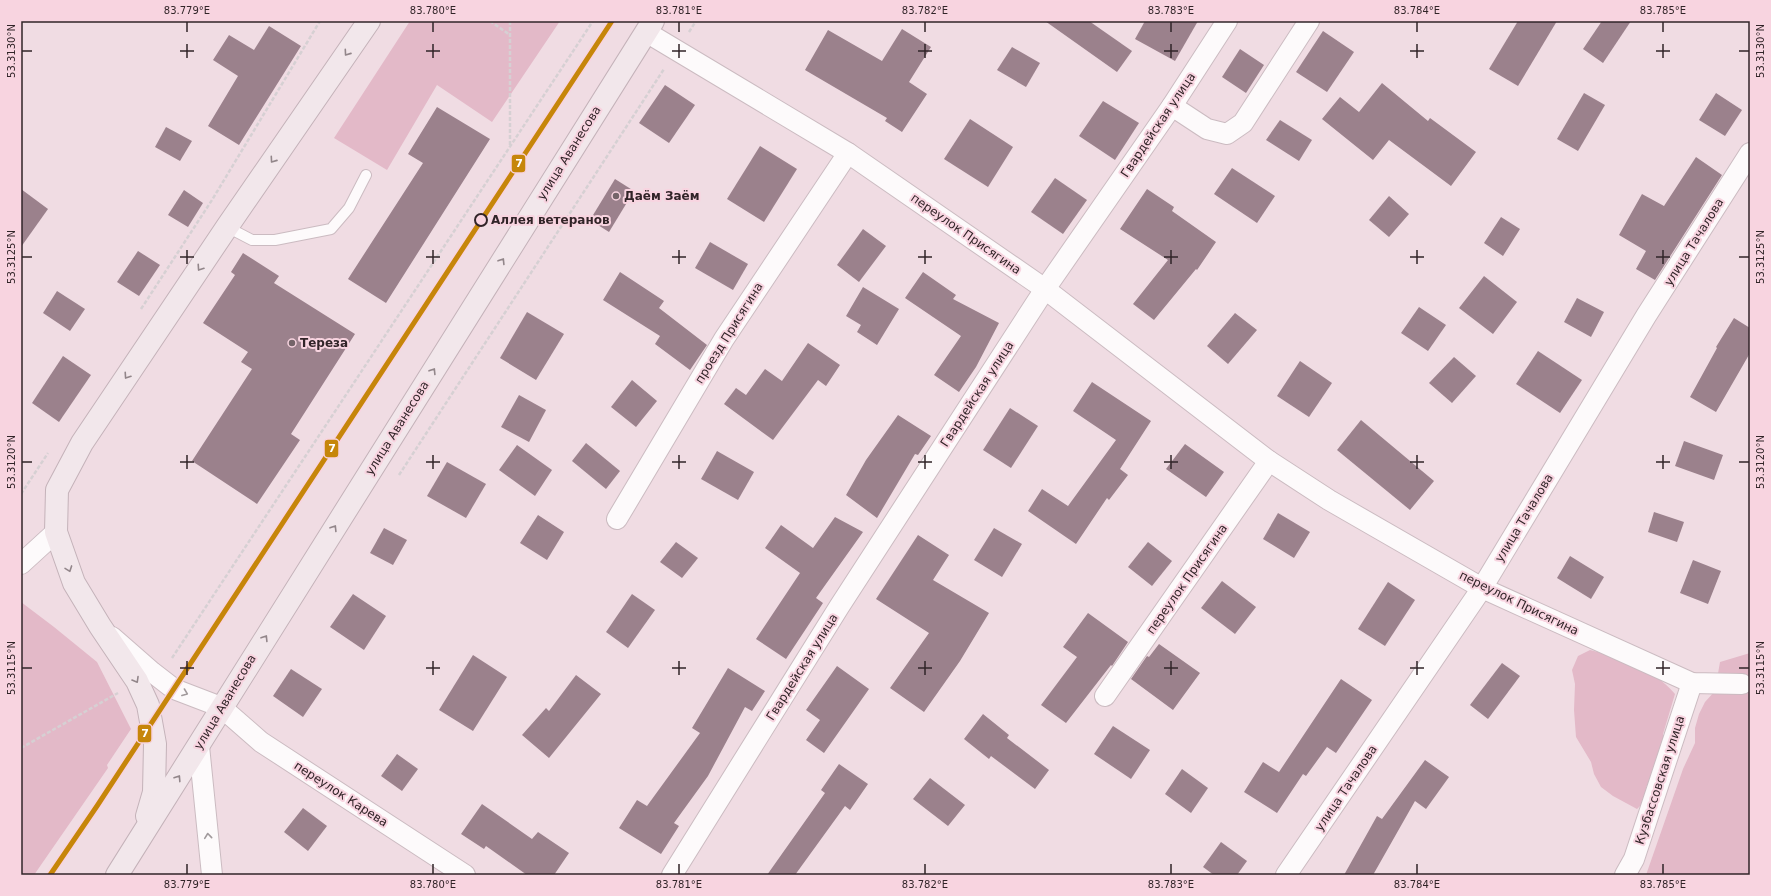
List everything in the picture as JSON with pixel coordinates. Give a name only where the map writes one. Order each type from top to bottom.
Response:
[{"type":"highway","name":"улица Аванесова","points":[[142,834],[154,792],[155,744],[148,705],[137,681],[100,626],[74,583],[56,532],[58,490],[82,442],[227,227],[369,21]]},
{"type":"highway","name":"улица Аванесова","points":[[117,875],[649,26]]},
{"type":"street","name":"Гвардейская улица","points":[[672,875],[839,607],[1045,289],[1172,106],[1227,21]]},
{"type":"street","points":[[1172,106],[1207,130],[1227,134],[1243,123],[1309,21]]},
{"type":"street","name":"переулок Присягина","points":[[649,26],[677,50],[848,153],[1045,289],[1269,461],[1329,500],[1482,588],[1692,683],[1742,684]]},
{"type":"street","name":"проезд Присягина","points":[[617,518],[724,339],[848,153]]},
{"type":"street","name":"улица Тачалова","points":[[1286,875],[1482,588],[1642,323],[1750,153]]},
{"type":"street","name":"переулок Присягина","points":[[1105,696],[1269,461]]},
{"type":"street","points":[[21,564],[56,532]]},
{"type":"street","points":[[100,626],[152,672],[174,689],[221,707]]},
{"type":"street","name":"Кузбассовская улица","points":[[1625,875],[1634,859],[1692,683]]},
{"type":"street","name":"переулок Карева","points":[[221,707],[261,742],[465,875]]},
{"type":"street","points":[[199,746],[212,875]]},
{"type":"lane","points":[[227,227],[252,240],[275,240],[330,229],[350,208],[366,175]]},
{"type":"path","points":[[138,314],[212,200],[320,21]]},
{"type":"path","points":[[490,21],[510,35]]},
{"type":"path","points":[[510,21],[510,147]]},
{"type":"path","points":[[172,658],[593,21]]},
{"type":"path","points":[[398,475],[696,21]]},
{"type":"path","points":[[21,494],[51,447]]},
{"type":"path","points":[[21,748],[122,691]]},
{"type":"shaded area","points":[[410,21],[560,21],[492,122],[437,85],[387,170],[334,138]]},
{"type":"shaded area","points":[[21,602],[97,662],[131,729],[107,765],[108,768],[34,875],[21,875]]},
{"type":"shaded area","points":[[1590,650],[1636,665],[1657,677],[1675,694],[1663,734],[1663,763],[1646,787],[1646,800],[1637,809],[1613,796],[1601,787],[1594,774],[1591,762],[1576,737],[1574,710],[1575,684],[1572,670],[1578,656]]},
{"type":"shaded area","points":[[1750,653],[1750,875],[1646,875],[1683,769],[1695,743],[1695,728],[1699,714],[1705,702],[1715,691],[1720,662]]},
{"type":"building","points":[[1045,21],[1089,21],[1132,51],[1117,72]]},
{"type":"building","points":[[1145,21],[1198,21],[1175,61],[1135,39]]},
{"type":"building","points":[[1518,21],[1557,21],[1518,86],[1489,69]]},
{"type":"building","points":[[1602,21],[1631,21],[1603,63],[1583,49]]},
{"type":"building","points":[[269,26],[301,46],[239,145],[208,126],[238,76],[213,60],[229,35],[254,50]]},
{"type":"building","points":[[902,29],[931,47],[909,82],[927,94],[902,132],[885,121],[887,118],[805,70],[828,30],[882,61]]},
{"type":"building","points":[[1323,31],[1354,52],[1327,92],[1296,72]]},
{"type":"building","points":[[1012,47],[1040,63],[1026,87],[997,70]]},
{"type":"building","points":[[1240,49],[1264,65],[1246,93],[1222,77]]},
{"type":"building","points":[[1382,83],[1428,121],[1430,118],[1476,152],[1451,186],[1389,140],[1373,160],[1322,119],[1340,97],[1359,112]]},
{"type":"building","points":[[665,85],[695,105],[669,143],[639,123]]},
{"type":"building","points":[[1584,93],[1605,105],[1578,151],[1557,139]]},
{"type":"building","points":[[1716,93],[1742,110],[1725,136],[1699,120]]},
{"type":"building","points":[[1103,101],[1139,123],[1115,160],[1079,136]]},
{"type":"building","points":[[437,107],[490,139],[386,303],[348,279],[423,163],[408,154]]},
{"type":"building","points":[[970,119],[1013,147],[988,187],[944,159]]},
{"type":"building","points":[[1280,120],[1312,140],[1299,161],[1266,140]]},
{"type":"building","points":[[166,127],[192,141],[180,161],[155,147]]},
{"type":"building","points":[[760,146],[797,169],[764,222],[727,199]]},
{"type":"building","points":[[1696,157],[1722,175],[1655,280],[1636,269],[1646,251],[1619,235],[1642,194],[1664,206]]},
{"type":"building","points":[[1232,168],[1275,196],[1257,223],[1214,194]]},
{"type":"building","points":[[1055,178],[1087,200],[1063,234],[1031,212]]},
{"type":"building","points":[[615,179],[634,191],[609,232],[590,220]]},
{"type":"building","points":[[21,189],[48,209],[21,247]]},
{"type":"building","points":[[1147,189],[1174,207],[1172,211],[1216,242],[1197,270],[1196,269],[1154,320],[1133,304],[1168,260],[1120,229]]},
{"type":"building","points":[[184,190],[203,203],[188,227],[168,215]]},
{"type":"building","points":[[1389,196],[1409,214],[1389,237],[1369,220]]},
{"type":"building","points":[[1501,217],[1520,229],[1503,256],[1484,243]]},
{"type":"building","points":[[863,229],[886,246],[859,282],[837,265]]},
{"type":"building","points":[[710,242],[748,264],[733,290],[695,268]]},
{"type":"building","points":[[138,251],[160,265],[139,296],[117,282]]},
{"type":"building","points":[[243,253],[279,276],[274,283],[355,334],[291,434],[300,440],[257,504],[192,461],[252,369],[241,362],[248,352],[203,323],[235,275],[231,272]]},
{"type":"building","points":[[620,272],[664,301],[659,308],[707,345],[690,370],[655,344],[660,336],[603,300]]},
{"type":"building","points":[[923,272],[956,295],[953,299],[999,323],[976,367],[959,392],[934,375],[961,336],[905,298]]},
{"type":"building","points":[[1484,276],[1517,302],[1493,334],[1459,308]]},
{"type":"building","points":[[863,287],[899,309],[877,345],[857,332],[861,325],[846,316]]},
{"type":"building","points":[[57,291],[85,309],[70,331],[43,313]]},
{"type":"building","points":[[1577,298],[1604,312],[1591,337],[1564,322]]},
{"type":"building","points":[[1419,307],[1446,325],[1428,351],[1401,333]]},
{"type":"building","points":[[527,312],[564,334],[536,380],[500,358]]},
{"type":"building","points":[[1235,313],[1257,330],[1228,364],[1207,346]]},
{"type":"building","points":[[1734,318],[1750,328],[1750,353],[1716,412],[1690,397],[1717,348],[1716,347]]},
{"type":"building","points":[[808,343],[840,365],[826,386],[818,380],[773,440],[724,404],[736,388],[746,395],[765,369],[782,381]]},
{"type":"building","points":[[1538,351],[1582,380],[1560,413],[1516,384]]},
{"type":"building","points":[[63,356],[91,375],[59,422],[32,403]]},
{"type":"building","points":[[1454,357],[1476,376],[1452,403],[1429,383]]},
{"type":"building","points":[[1300,361],[1332,383],[1309,417],[1277,396]]},
{"type":"building","points":[[632,380],[657,401],[636,427],[611,407]]},
{"type":"building","points":[[1092,382],[1151,421],[1120,469],[1128,475],[1109,500],[1107,498],[1076,544],[1028,511],[1042,489],[1068,506],[1116,440],[1073,411]]},
{"type":"building","points":[[519,395],[546,410],[529,442],[501,427]]},
{"type":"building","points":[[1010,408],[1038,426],[1011,468],[983,450]]},
{"type":"building","points":[[898,415],[931,436],[918,455],[915,454],[877,518],[846,495],[866,460]]},
{"type":"building","points":[[1361,420],[1434,481],[1410,510],[1337,450]]},
{"type":"building","points":[[1684,441],[1723,455],[1714,480],[1675,466]]},
{"type":"building","points":[[586,443],[620,471],[606,489],[572,461]]},
{"type":"building","points":[[1185,444],[1224,472],[1206,497],[1166,469]]},
{"type":"building","points":[[517,445],[552,470],[535,496],[499,470]]},
{"type":"building","points":[[717,451],[754,472],[738,500],[701,479]]},
{"type":"building","points":[[447,462],[486,484],[466,518],[427,496]]},
{"type":"building","points":[[1654,512],[1684,522],[1677,542],[1648,532]]},
{"type":"building","points":[[1278,513],[1310,532],[1294,558],[1263,539]]},
{"type":"building","points":[[538,515],[564,532],[547,560],[520,543]]},
{"type":"building","points":[[835,517],[863,532],[816,598],[823,603],[786,659],[756,639],[800,573],[765,548],[781,525],[813,548]]},
{"type":"building","points":[[384,528],[407,540],[393,565],[370,553]]},
{"type":"building","points":[[994,528],[1022,544],[1002,577],[974,560]]},
{"type":"building","points":[[918,535],[949,555],[933,580],[989,613],[960,661],[924,712],[890,688],[929,633],[876,599]]},
{"type":"building","points":[[676,542],[698,558],[682,578],[660,562]]},
{"type":"building","points":[[1148,542],[1172,561],[1152,586],[1128,567]]},
{"type":"building","points":[[1570,556],[1604,577],[1591,599],[1557,578]]},
{"type":"building","points":[[1693,560],[1721,571],[1708,604],[1680,593]]},
{"type":"building","points":[[1222,581],[1256,607],[1235,634],[1201,608]]},
{"type":"building","points":[[1388,582],[1415,600],[1385,646],[1358,629]]},
{"type":"building","points":[[353,594],[386,616],[364,650],[330,627]]},
{"type":"building","points":[[632,594],[655,610],[628,648],[606,632]]},
{"type":"building","points":[[1088,613],[1128,642],[1112,666],[1111,665],[1066,723],[1041,705],[1077,657],[1063,647]]},
{"type":"building","points":[[1159,644],[1200,673],[1173,710],[1131,679],[1147,656],[1149,657]]},
{"type":"building","points":[[473,655],[507,677],[473,731],[439,710]]},
{"type":"building","points":[[1502,663],[1520,676],[1488,719],[1470,705]]},
{"type":"building","points":[[837,666],[869,689],[824,753],[806,740],[820,720],[806,710]]},
{"type":"building","points":[[728,668],[765,691],[752,711],[745,707],[708,776],[674,823],[679,826],[661,854],[619,828],[637,800],[647,806],[700,733],[692,728]]},
{"type":"building","points":[[291,669],[322,689],[303,717],[273,696]]},
{"type":"building","points":[[576,675],[601,694],[549,758],[522,735],[546,708],[549,711]]},
{"type":"building","points":[[1341,679],[1372,700],[1336,753],[1327,747],[1306,776],[1303,774],[1277,813],[1244,792],[1263,762],[1279,772]]},
{"type":"building","points":[[983,714],[1009,735],[1007,738],[1049,770],[1035,789],[991,756],[989,759],[964,739]]},
{"type":"building","points":[[1113,726],[1150,750],[1131,779],[1094,754]]},
{"type":"building","points":[[397,754],[418,769],[402,791],[381,776]]},
{"type":"building","points":[[1425,760],[1449,777],[1426,809],[1415,801],[1373,875],[1344,875],[1377,816],[1382,819]]},
{"type":"building","points":[[839,764],[868,784],[850,810],[845,806],[795,875],[767,875],[825,793],[821,790]]},
{"type":"building","points":[[1182,769],[1208,788],[1191,813],[1165,794]]},
{"type":"building","points":[[930,778],[965,805],[948,826],[913,799]]},
{"type":"building","points":[[482,804],[532,839],[538,832],[569,853],[554,875],[527,875],[486,846],[484,849],[461,834]]},
{"type":"building","points":[[303,808],[327,826],[308,851],[284,832]]},
{"type":"building","points":[[1221,842],[1247,861],[1237,875],[1214,875],[1203,867]]},
{"type":"transit line","name":"7","points":[[50,875],[97,806],[612,21]]},
{"type":"place","name":"Даём Заём","points":[[616,196]]},
{"type":"place","name":"Аллея ветеранов","points":[[481,220]]},
{"type":"place","name":"Тереза","points":[[292,343]]}]
